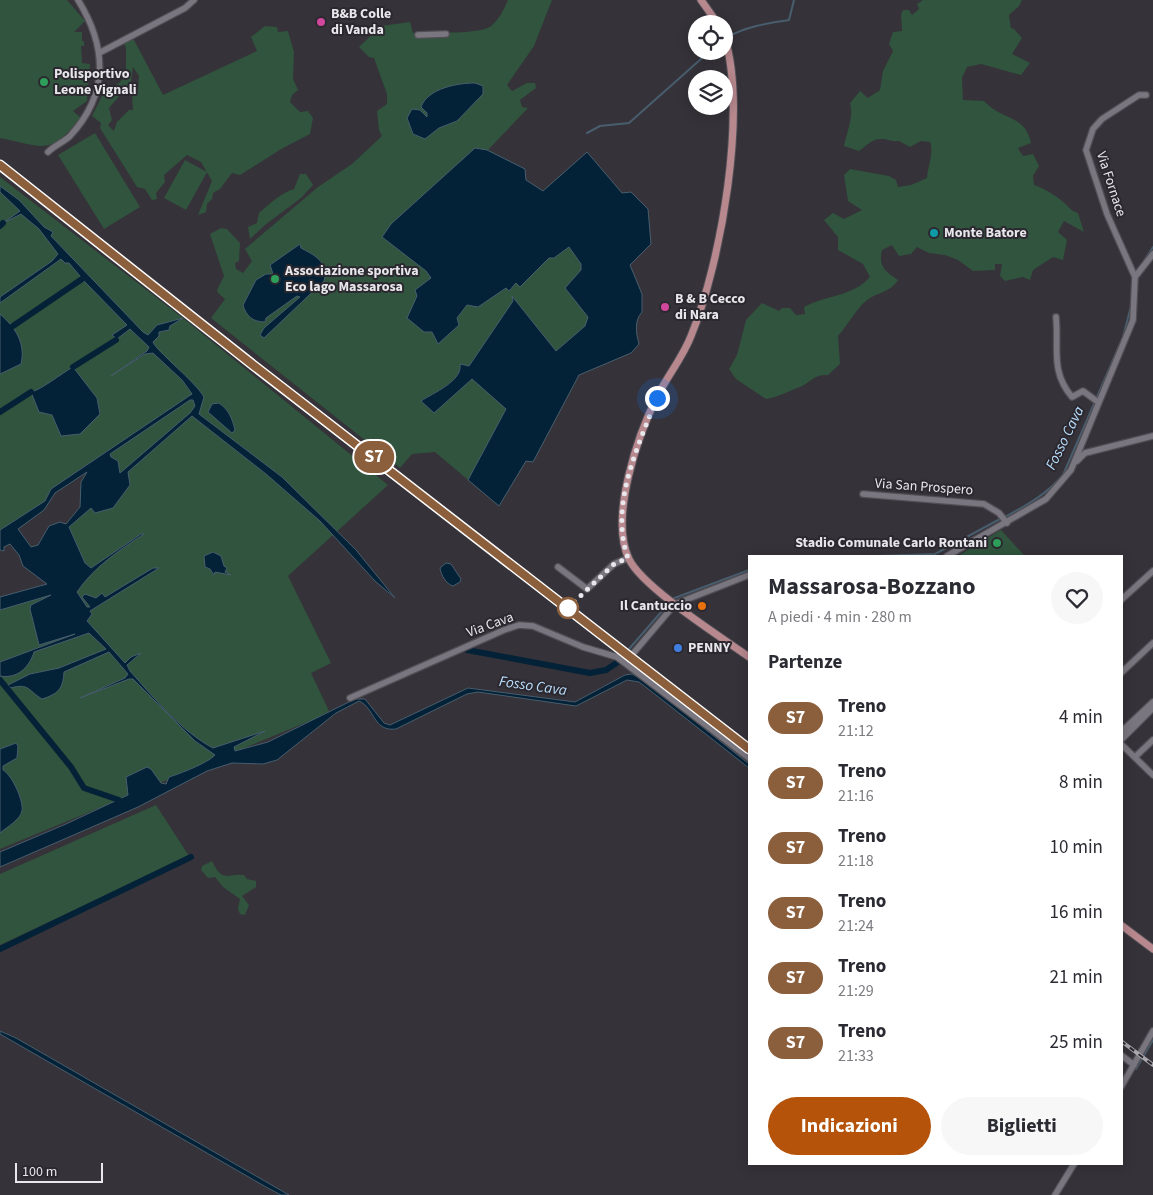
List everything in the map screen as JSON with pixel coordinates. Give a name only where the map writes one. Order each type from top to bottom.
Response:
[{"type":"main road","points":[[701,0],[712,15]]},
{"type":"main road","points":[[729,60],[732,144],[724,206],[705,294],[691,338],[657,398],[628,472],[623,532],[628,558],[641,575],[748,656]]},
{"type":"main road","points":[[1123,926],[1153,949]]},
{"type":"street","points":[[48,152],[70,135],[92,105],[98,86],[100,53],[87,16],[78,0]]},
{"type":"street","points":[[100,53],[185,8],[194,0]]},
{"type":"street","points":[[418,35],[446,34]]},
{"type":"street","name":"Via Fornace","points":[[1135,276],[1107,214],[1086,150],[1093,129],[1102,119],[1139,95],[1146,95]]},
{"type":"street","points":[[1075,462],[1095,400],[1133,320],[1135,276],[1153,254]]},
{"type":"street","points":[[1056,317],[1056,364],[1066,390],[1072,397],[1083,390],[1095,400]]},
{"type":"street","points":[[949,555],[1005,520],[1046,499],[1059,486],[1075,462],[1085,452],[1153,436]]},
{"type":"street","name":"Via San Prospero","points":[[863,494],[984,504],[1005,520]]},
{"type":"street","points":[[558,567],[587,589],[614,564],[628,558]]},
{"type":"street","points":[[1123,598],[1153,570]]},
{"type":"street","points":[[625,663],[673,601],[748,575]]},
{"type":"street","name":"Via Cava","points":[[350,698],[519,625],[533,626],[584,647],[616,657],[748,757]]},
{"type":"street","points":[[1123,672],[1153,643]]},
{"type":"street","points":[[1123,730],[1153,702]]},
{"type":"street","points":[[1123,738],[1153,708]]},
{"type":"street","points":[[1135,757],[1153,740]]},
{"type":"street","points":[[1123,746],[1153,775]]},
{"type":"street","points":[[1123,1084],[1153,1031]]},
{"type":"street","points":[[1123,1057],[1133,1067]]},
{"type":"street","points":[[1055,1195],[1073,1165]]},
{"type":"green space","name":"Polisportivo Leone Vignali","points":[[0,0],[67,0],[85,21],[74,32],[82,32],[84,46],[81,46],[82,63],[90,64],[87,101],[73,111],[81,118],[70,130],[61,138],[45,146],[0,138]]},
{"type":"green space","points":[[508,0],[552,0],[534,46],[507,85],[512,91],[527,83],[535,83],[536,88],[520,100],[522,107],[528,108],[488,150],[525,169],[526,180],[543,191],[587,152],[622,193],[631,192],[648,209],[651,244],[630,265],[642,294],[642,312],[636,327],[639,344],[631,353],[579,375],[533,462],[526,461],[499,506],[435,452],[412,454],[400,468],[211,318],[225,299],[217,290],[224,276],[210,234],[221,228],[227,229],[240,243],[239,261],[235,263],[236,269],[243,273],[252,261],[245,249],[318,187],[352,164],[382,136],[379,130],[377,111],[387,104],[387,94],[374,58],[369,57],[359,47],[381,26],[410,22],[413,33],[476,31],[494,24]]},
{"type":"green space","points":[[923,0],[1022,0],[1019,6],[1009,15],[1011,28],[1022,38],[1012,54],[1030,63],[1021,75],[981,64],[967,67],[962,78],[963,100],[984,101],[998,112],[1024,127],[1031,143],[1018,148],[1023,156],[1033,154],[1039,166],[1033,176],[1034,185],[1052,194],[1078,213],[1084,232],[1064,221],[1058,232],[1067,240],[1063,260],[1053,257],[1033,270],[1030,280],[1023,277],[1005,281],[1000,276],[1002,264],[995,264],[995,270],[973,271],[958,260],[945,255],[929,253],[917,247],[911,254],[899,256],[892,245],[882,250],[882,265],[898,280],[887,290],[870,298],[863,304],[838,336],[840,364],[828,375],[816,377],[800,387],[766,399],[736,379],[729,369],[737,355],[746,320],[762,303],[779,311],[782,308],[790,308],[796,315],[805,314],[804,307],[847,292],[863,284],[870,277],[863,264],[838,250],[838,237],[824,220],[833,213],[844,219],[862,210],[848,201],[844,175],[850,169],[889,176],[896,180],[898,187],[911,185],[927,178],[931,155],[930,142],[921,141],[910,147],[899,141],[879,139],[859,151],[844,146],[851,119],[850,103],[860,91],[868,98],[880,90],[883,71],[893,51],[889,44],[893,32],[902,31],[901,15],[903,10],[909,10],[912,15],[919,9],[917,4]]},
{"type":"green space","points":[[265,26],[277,27],[278,32],[288,31],[294,52],[293,79],[298,90],[292,95],[290,102],[300,112],[308,111],[313,118],[310,134],[283,148],[240,175],[232,173],[220,189],[213,193],[212,199],[207,204],[206,212],[198,215],[212,181],[201,162],[187,155],[164,175],[165,182],[156,193],[157,199],[152,200],[145,189],[137,187],[100,128],[101,123],[92,116],[103,94],[119,83],[126,75],[126,47],[123,43],[133,38],[163,95],[257,51],[251,37]],"holes":[[[133,67],[139,76],[138,90],[132,97],[133,110],[129,110],[117,122],[114,131],[108,125],[112,120],[109,108],[131,82]]]},
{"type":"green space","points":[[95,133],[140,207],[104,229],[58,155]]},
{"type":"green space","points":[[185,160],[207,172],[186,210],[164,198]]},
{"type":"green space","points":[[300,174],[306,174],[313,185],[301,198],[265,225],[250,239],[248,227],[257,223],[259,213],[271,202],[294,189]]},
{"type":"green space","points":[[0,177],[183,318],[388,485],[288,576],[331,663],[311,673],[329,711],[317,718],[0,849],[0,597],[47,584],[23,566],[19,555],[10,544],[4,547],[4,551],[0,550]],"holes":[[[87,472],[81,482],[80,507],[66,524],[60,522],[49,526],[38,545],[31,547],[18,529],[44,510],[55,493]]]},
{"type":"green space","name":"Stadio Comunale Carlo Rontani","points":[[1001,530],[1024,555],[960,555]]},
{"type":"green space","points":[[156,805],[189,856],[0,945],[0,874]]},
{"type":"green space","points":[[212,861],[222,875],[244,875],[247,879],[256,881],[256,887],[242,896],[249,905],[245,915],[240,914],[238,909],[240,899],[223,887],[215,877],[208,878],[201,870],[202,866]]},
{"type":"water","points":[[475,83],[483,86],[483,94],[457,121],[439,128],[425,139],[413,134],[407,118],[412,109],[420,110],[427,117],[427,113],[421,107],[430,95],[444,88]]},
{"type":"water","points":[[475,148],[487,150],[525,169],[526,180],[543,191],[587,152],[622,193],[631,192],[648,209],[651,244],[630,265],[642,294],[642,312],[636,327],[639,344],[631,353],[579,375],[533,462],[526,461],[499,506],[468,480],[506,409],[472,379],[434,413],[421,401],[452,381],[460,370],[460,364],[469,366],[513,301],[512,296],[556,351],[585,326],[588,317],[565,288],[581,270],[581,264],[569,247],[554,258],[549,258],[520,287],[516,283],[509,291],[506,288],[478,307],[467,305],[457,318],[459,325],[438,344],[432,332],[424,332],[407,318],[417,296],[415,290],[431,278],[426,271],[382,237],[391,224]]},
{"type":"water","points":[[0,186],[19,200],[44,227],[53,232],[51,236],[143,332],[148,335],[157,325],[183,318],[170,326],[169,330],[159,332],[159,336],[153,342],[204,397],[199,414],[282,477],[356,550],[395,598],[375,581],[320,521],[266,474],[192,416],[128,472],[130,485],[113,508],[95,513],[91,508],[69,527],[85,563],[91,568],[141,534],[144,534],[99,567],[77,592],[87,607],[90,607],[82,597],[85,594],[96,598],[102,593],[105,597],[153,568],[159,568],[90,611],[92,614],[87,621],[125,663],[131,657],[141,653],[127,665],[130,671],[168,713],[190,733],[213,748],[265,731],[234,747],[235,751],[268,742],[355,699],[365,699],[384,723],[390,725],[468,688],[575,702],[625,675],[632,674],[645,681],[748,763],[748,767],[639,682],[627,680],[576,706],[478,692],[467,694],[396,729],[383,727],[364,704],[359,701],[336,713],[277,760],[263,764],[232,763],[207,771],[138,807],[0,867],[0,852],[128,795],[126,777],[147,767],[151,769],[161,783],[166,784],[169,777],[200,765],[215,755],[195,741],[133,679],[80,698],[125,678],[128,674],[109,652],[64,672],[59,690],[42,699],[28,688],[21,686],[10,688],[8,685],[30,674],[59,668],[106,649],[89,633],[34,652],[29,663],[22,671],[12,676],[0,676],[0,662],[75,634],[39,645],[30,609],[31,605],[51,595],[0,610],[0,597],[47,584],[23,566],[19,555],[10,544],[4,547],[4,551],[0,550],[0,530],[45,501],[51,489],[192,394],[182,380],[153,353],[145,354],[111,376],[147,351],[149,347],[130,329],[117,339],[112,335],[127,325],[69,263],[65,263],[61,259],[0,303],[0,297],[52,261],[58,254],[39,229],[21,214],[3,223],[20,211],[0,192]],"holes":[[[190,400],[193,400],[195,406],[190,413],[120,473],[118,461],[111,457],[110,454]],[[87,472],[81,482],[80,507],[66,524],[60,522],[49,526],[38,545],[31,547],[18,529],[44,510],[55,493]]]},
{"type":"water","points":[[300,244],[301,248],[315,256],[327,269],[324,281],[264,338],[260,335],[264,328],[300,297],[297,296],[266,318],[265,322],[251,318],[243,305],[256,280],[266,274],[273,274],[270,265]]},
{"type":"water","points":[[0,314],[15,330],[21,342],[22,356],[21,364],[0,374]]},
{"type":"water","points":[[73,367],[97,398],[100,414],[80,434],[61,436],[52,415],[39,412],[31,392],[46,385]]},
{"type":"water","points":[[219,403],[228,411],[235,430],[232,433],[208,412],[212,404]]},
{"type":"water","points":[[213,552],[221,556],[224,566],[227,568],[225,572],[231,575],[215,572],[214,575],[210,569],[205,567],[204,556]]},
{"type":"water","points":[[446,563],[451,564],[461,579],[460,582],[453,586],[446,581],[440,568]]},
{"type":"water","points":[[16,743],[18,746],[17,758],[3,766],[3,770],[17,789],[22,811],[16,820],[0,833],[0,749]]},
{"type":"water","points":[[0,1031],[16,1038],[289,1195],[281,1195],[266,1187],[0,1034]]},
{"type":"waterway","points":[[733,34],[748,28],[789,20],[794,0]]},
{"type":"waterway","points":[[587,133],[600,126],[629,123],[700,60]]},
{"type":"waterway","points":[[0,226],[3,223]]},
{"type":"waterway","name":"Fosso Cava","points":[[1142,264],[1153,247]]},
{"type":"waterway","points":[[13,326],[82,279]]},
{"type":"waterway","name":"Fosso Cava","points":[[1005,517],[1043,493],[1063,475],[1123,337],[1131,306]]},
{"type":"waterway","points":[[73,367],[116,340]]},
{"type":"waterway","points":[[0,412],[31,392]]},
{"type":"waterway","name":"Fosso Cava","points":[[906,555],[935,554],[1000,519]]},
{"type":"waterway","name":"Fosso Cava","points":[[672,599],[748,570]]},
{"type":"waterway","name":"Fosso Cava","points":[[629,649],[669,603]]},
{"type":"waterway","points":[[467,650],[590,673],[606,670],[618,662]]},
{"type":"waterway","points":[[0,680],[71,767],[84,788],[119,800]]},
{"type":"waterway","points":[[0,949],[191,857]]},
{"type":"waterway","name":"Fosso Cava","points":[[1133,1067],[1136,1069],[1153,1040]]},
{"type":"railway","points":[[0,165],[373,458],[748,748]]},
{"type":"railway","points":[[1123,1042],[1153,1065]]},
{"type":"train","name":"S7","points":[[0,165],[253,365],[412,486],[748,748]]},
{"type":"place","name":"B&B Colle di Vanda","points":[[321,22]]},
{"type":"place","name":"Polisportivo Leone Vignali","points":[[44,82]]},
{"type":"place","name":"Monte Batore","points":[[934,233]]},
{"type":"place","name":"Associazione sportiva Eco lago Massarosa","points":[[275,279]]},
{"type":"place","name":"B & B Cecco di Nara","points":[[665,307]]},
{"type":"place","name":"Stadio Comunale Carlo Rontani","points":[[997,543]]},
{"type":"place","name":"Il Cantuccio","points":[[702,606]]},
{"type":"place","name":"PENNY","points":[[678,648]]},
{"type":"route","points":[[568,608],[614,564],[628,558],[623,532],[628,472],[657,398]]}]
